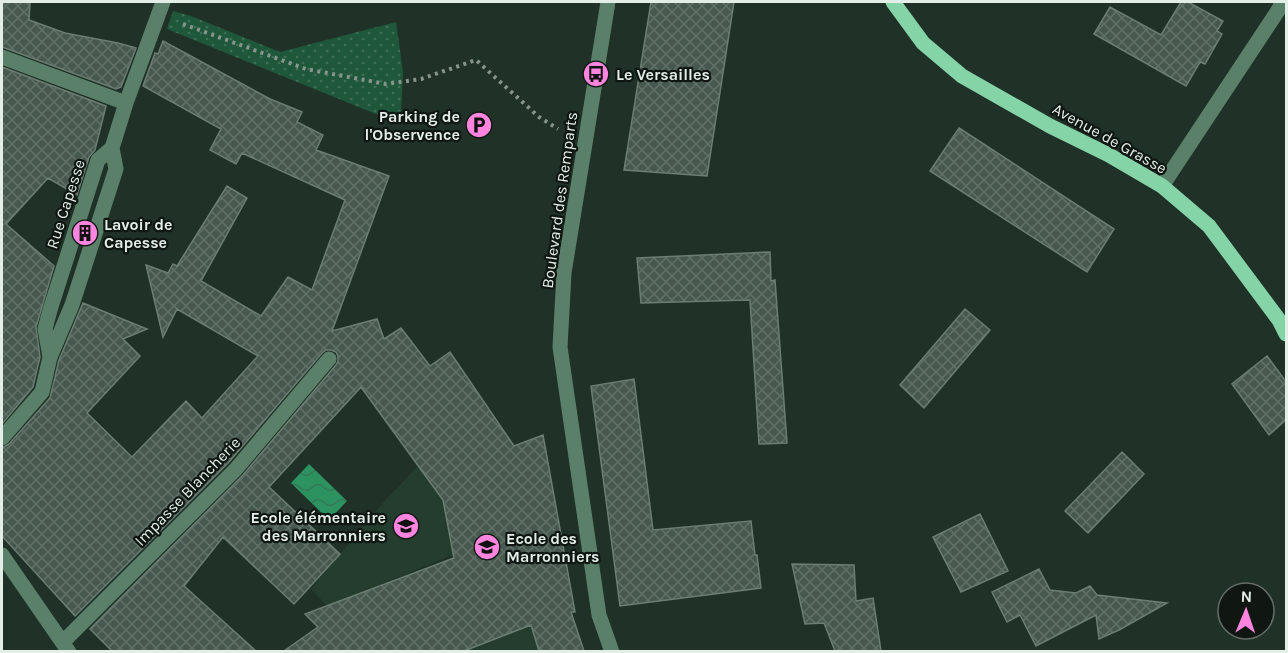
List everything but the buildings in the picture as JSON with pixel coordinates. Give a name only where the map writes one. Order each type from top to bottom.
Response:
[{"type":"main road","name":"Avenue de Grasse","points":[[893,2],[924,43],[962,76],[1162,186],[1209,226],[1287,334]]},
{"type":"street","name":"Boulevard des Remparts","points":[[608,2],[564,273],[560,347],[599,615],[612,651]]},
{"type":"street","points":[[1162,186],[1282,2]]},
{"type":"street","name":"Rue Capesse","points":[[2,438],[42,392],[50,357],[45,329],[50,310],[98,160],[112,147],[161,8]]},
{"type":"street","points":[[2,57],[126,103]]},
{"type":"street","name":"Impasse Blancherie","points":[[66,647],[236,469],[329,358]]},
{"type":"street","points":[[2,555],[66,647]]},
{"type":"path","points":[[161,8],[306,69],[386,84],[421,79],[476,60],[539,117],[558,129]]},
{"type":"shaded area","points":[[173,11],[280,52],[396,22],[403,72],[401,114],[398,123],[167,29]]},
{"type":"shaded area","name":"Ecole élémentaire des Marronniers","points":[[425,459],[438,474],[453,555],[327,606],[311,589],[387,498]]},
{"type":"shaded area","points":[[546,620],[536,640],[539,651],[464,652]]},
{"type":"water","points":[[309,464],[347,501],[329,520],[291,483]]},
{"type":"place","name":"Le Versailles","points":[[596,74]]},
{"type":"place","name":"Parking de l'Observence","points":[[479,125]]},
{"type":"place","name":"Lavoir de Capesse","points":[[85,233]]},
{"type":"place","name":"Ecole élémentaire des Marronniers","points":[[406,526]]},
{"type":"place","name":"Ecole des Marronniers","points":[[487,547]]}]
